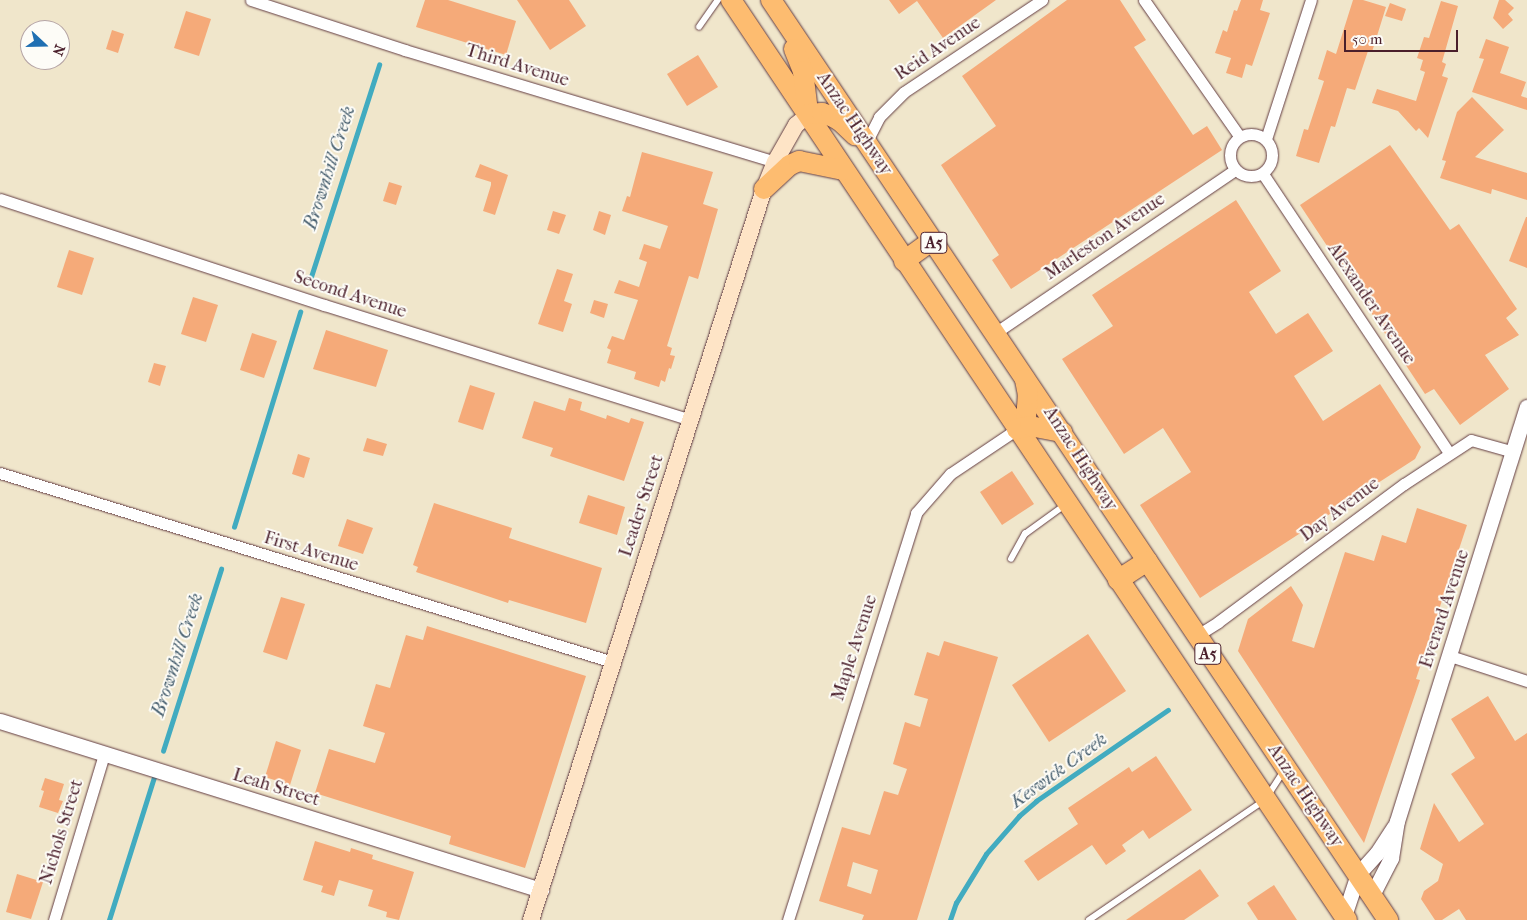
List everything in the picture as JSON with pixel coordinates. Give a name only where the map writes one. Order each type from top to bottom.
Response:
[{"type":"highway","name":"Anzac Highway","points":[[731,0],[809,114],[904,261],[1265,800],[1346,918]]},
{"type":"highway","name":"Anzac Highway","points":[[771,0],[1388,920]]},
{"type":"highway","points":[[781,17],[803,71],[809,114],[822,114],[840,121],[870,147]]},
{"type":"highway","points":[[764,189],[790,165],[799,161],[844,170]]},
{"type":"highway","points":[[904,261],[932,241]]},
{"type":"highway","points":[[1017,429],[1026,415],[1027,408],[1028,395],[1024,375]]},
{"type":"highway","points":[[1017,429],[1030,426],[1062,432]]},
{"type":"highway","points":[[1118,580],[1147,561]]},
{"type":"main road","name":"Leader Street","points":[[531,920],[764,189],[774,162],[796,125],[809,114]]},
{"type":"street","name":"Third Avenue","points":[[251,0],[414,53],[774,162]]},
{"type":"street","name":"Reid Avenue","points":[[870,147],[879,117],[904,92],[1042,0]]},
{"type":"street","points":[[1144,0],[1240,137]]},
{"type":"street","points":[[1266,139],[1311,0]]},
{"type":"street","points":[[1249,134],[1266,139],[1272,150],[1273,157],[1263,174],[1251,177],[1235,170],[1230,156],[1233,143],[1240,137],[1249,134]]},
{"type":"street","name":"Marleston Avenue","points":[[995,333],[1235,170]]},
{"type":"street","name":"Alexander Avenue","points":[[1263,174],[1449,453]]},
{"type":"street","name":"Second Avenue","points":[[0,199],[333,308],[690,420]]},
{"type":"street","name":"Everard Avenue","points":[[1372,895],[1391,858],[1397,821],[1514,452],[1524,426],[1527,407]]},
{"type":"street","name":"Maple Avenue","points":[[788,920],[916,513],[950,474],[1017,429]]},
{"type":"street","name":"Day Avenue","points":[[1196,636],[1449,453],[1471,440],[1514,452]]},
{"type":"street","name":"First Avenue","points":[[0,473],[613,662]]},
{"type":"street","points":[[1450,656],[1527,681]]},
{"type":"street","name":"Leah Street","points":[[0,721],[540,890]]},
{"type":"street","name":"Nichols Street","points":[[54,920],[104,754]]},
{"type":"street","name":"Everard Avenue","points":[[1346,918],[1358,874],[1377,853],[1397,821]]},
{"type":"lane","points":[[700,27],[718,0]]},
{"type":"lane","points":[[1011,559],[1025,534],[1067,504]]},
{"type":"lane","points":[[1089,920],[1265,800],[1286,768]]},
{"type":"building","points":[[425,0],[448,0],[516,21],[506,55],[416,27]]},
{"type":"building","points":[[517,0],[569,0],[586,26],[550,50]]},
{"type":"building","points":[[889,0],[996,0],[943,38],[917,1],[899,14]]},
{"type":"building","points":[[1067,0],[1120,0],[1146,40],[1134,47],[1193,135],[1207,126],[1222,150],[1011,289],[992,260],[999,255],[941,165],[996,126],[962,76]]},
{"type":"building","points":[[1241,0],[1263,0],[1260,10],[1270,13],[1252,66],[1246,64],[1242,78],[1226,73],[1231,58],[1215,53],[1223,30],[1227,32],[1234,10],[1237,11]]},
{"type":"building","points":[[1353,0],[1363,0],[1386,7],[1372,52],[1368,51],[1355,90],[1347,88],[1335,127],[1331,126],[1319,163],[1296,156],[1304,129],[1308,130],[1324,81],[1318,79],[1327,50],[1336,54]]},
{"type":"building","points":[[1499,0],[1505,0],[1514,8],[1508,14],[1513,20],[1503,29],[1493,18]]},
{"type":"building","points":[[1441,1],[1458,6],[1442,62],[1446,64],[1442,76],[1448,78],[1428,138],[1419,128],[1416,131],[1398,111],[1372,103],[1377,89],[1416,101],[1425,72],[1420,70],[1423,60],[1417,58],[1424,37],[1429,38]]},
{"type":"building","points":[[1390,3],[1406,9],[1402,21],[1385,16]]},
{"type":"building","points":[[186,11],[211,19],[199,56],[174,48]]},
{"type":"building","points":[[112,30],[124,34],[118,53],[106,49]]},
{"type":"building","points":[[1486,39],[1509,47],[1500,73],[1526,82],[1521,96],[1527,98],[1527,110],[1472,92],[1484,59],[1479,58]]},
{"type":"building","points":[[698,55],[718,87],[687,106],[667,74]]},
{"type":"building","points":[[1472,97],[1504,130],[1475,157],[1527,173],[1527,200],[1492,189],[1491,194],[1440,178],[1446,161],[1442,160],[1457,112]]},
{"type":"building","points":[[1390,145],[1450,230],[1459,224],[1517,309],[1506,318],[1519,335],[1485,355],[1509,389],[1460,425],[1434,389],[1425,394],[1300,205]]},
{"type":"building","points":[[642,152],[713,172],[703,204],[718,209],[698,279],[689,276],[667,346],[672,348],[670,355],[675,356],[665,382],[661,380],[659,387],[634,379],[636,372],[607,363],[611,350],[607,348],[612,336],[624,340],[638,300],[614,293],[619,280],[639,287],[647,262],[639,259],[644,244],[660,249],[668,226],[622,211],[627,196],[630,197]]},
{"type":"building","points":[[480,164],[508,175],[495,215],[483,211],[491,182],[475,177]]},
{"type":"building","points":[[389,182],[402,186],[396,205],[383,201]]},
{"type":"building","points":[[1236,200],[1281,271],[1249,292],[1276,334],[1308,313],[1333,351],[1294,376],[1323,421],[1380,384],[1421,447],[1415,459],[1200,598],[1140,505],[1191,472],[1163,428],[1124,454],[1062,359],[1113,326],[1092,295]]},
{"type":"building","points":[[553,211],[566,215],[559,234],[547,230]]},
{"type":"building","points":[[599,211],[611,215],[605,235],[593,230]]},
{"type":"building","points":[[1527,217],[1527,268],[1509,261]]},
{"type":"building","points":[[69,250],[94,258],[82,295],[57,287]]},
{"type":"building","points":[[557,269],[573,274],[564,301],[572,304],[563,332],[538,324]]},
{"type":"building","points":[[193,297],[218,305],[206,342],[181,334]]},
{"type":"building","points":[[594,300],[608,304],[604,318],[590,313]]},
{"type":"building","points":[[326,330],[388,350],[376,387],[313,369]]},
{"type":"building","points":[[252,333],[277,341],[264,378],[240,370]]},
{"type":"building","points":[[154,363],[166,366],[160,386],[148,382]]},
{"type":"building","points":[[470,385],[495,393],[483,430],[458,422]]},
{"type":"building","points":[[569,398],[582,402],[580,410],[606,419],[607,415],[629,423],[631,418],[644,422],[624,481],[550,456],[553,448],[522,438],[534,401],[565,411]]},
{"type":"building","points":[[367,438],[387,444],[383,456],[363,451]]},
{"type":"building","points":[[298,454],[310,458],[304,478],[292,474]]},
{"type":"building","points":[[1012,471],[1034,504],[1002,525],[980,492]]},
{"type":"building","points":[[588,495],[625,507],[617,535],[579,523]]},
{"type":"building","points":[[434,503],[512,528],[509,538],[602,568],[586,623],[509,600],[508,603],[416,572],[418,567],[413,565]]},
{"type":"building","points":[[1417,508],[1467,525],[1416,679],[1420,680],[1364,843],[1238,651],[1248,619],[1291,586],[1303,605],[1292,641],[1314,648],[1345,552],[1374,561],[1382,535],[1406,543]]},
{"type":"building","points":[[347,519],[373,528],[363,554],[338,546]]},
{"type":"building","points":[[281,597],[305,604],[287,660],[263,652]]},
{"type":"building","points":[[427,626],[586,676],[525,868],[449,844],[451,836],[315,793],[329,749],[375,763],[385,733],[363,726],[376,684],[390,688],[406,635],[423,640]]},
{"type":"building","points":[[1088,634],[1126,691],[1049,742],[1012,685]]},
{"type":"building","points":[[944,641],[998,657],[917,920],[862,920],[864,915],[819,901],[842,827],[870,835],[884,791],[898,795],[907,769],[893,764],[905,722],[920,727],[928,699],[914,695],[927,652],[939,656]],"holes":[[[853,862],[878,870],[871,894],[847,886]]]},
{"type":"building","points":[[1488,696],[1515,741],[1527,733],[1527,920],[1466,920],[1459,909],[1442,920],[1435,920],[1421,899],[1424,891],[1438,881],[1443,864],[1420,849],[1434,803],[1459,842],[1484,824],[1451,774],[1475,758],[1451,719]]},
{"type":"building","points":[[276,741],[301,750],[290,785],[265,777]]},
{"type":"building","points":[[1156,756],[1192,810],[1149,839],[1143,830],[1122,845],[1126,851],[1106,865],[1092,845],[1038,881],[1024,861],[1078,824],[1068,808],[1129,767],[1132,772]]},
{"type":"building","points":[[45,778],[64,784],[59,800],[63,801],[58,813],[39,807],[44,791],[41,790]]},
{"type":"building","points":[[315,841],[350,852],[351,848],[373,855],[372,859],[414,872],[399,920],[386,917],[387,912],[368,906],[373,890],[339,880],[334,896],[321,892],[323,886],[303,880]]},
{"type":"building","points":[[1200,869],[1219,896],[1184,920],[1126,920]]},
{"type":"building","points":[[17,874],[43,882],[31,919],[6,912]]},
{"type":"building","points":[[1274,885],[1297,920],[1258,920],[1247,903]]},
{"type":"waterway","name":"Brownhill Creek","points":[[310,280],[379,65]]},
{"type":"waterway","name":"Brownhill Creek","points":[[234,527],[300,312]]},
{"type":"waterway","name":"Brownhill Creek","points":[[163,751],[221,569]]},
{"type":"waterway","name":"Keswick Creek","points":[[950,920],[956,903],[986,854],[1019,816],[1036,801],[1168,710]]},
{"type":"waterway","name":"Brownhill Creek","points":[[109,920],[154,777]]}]
